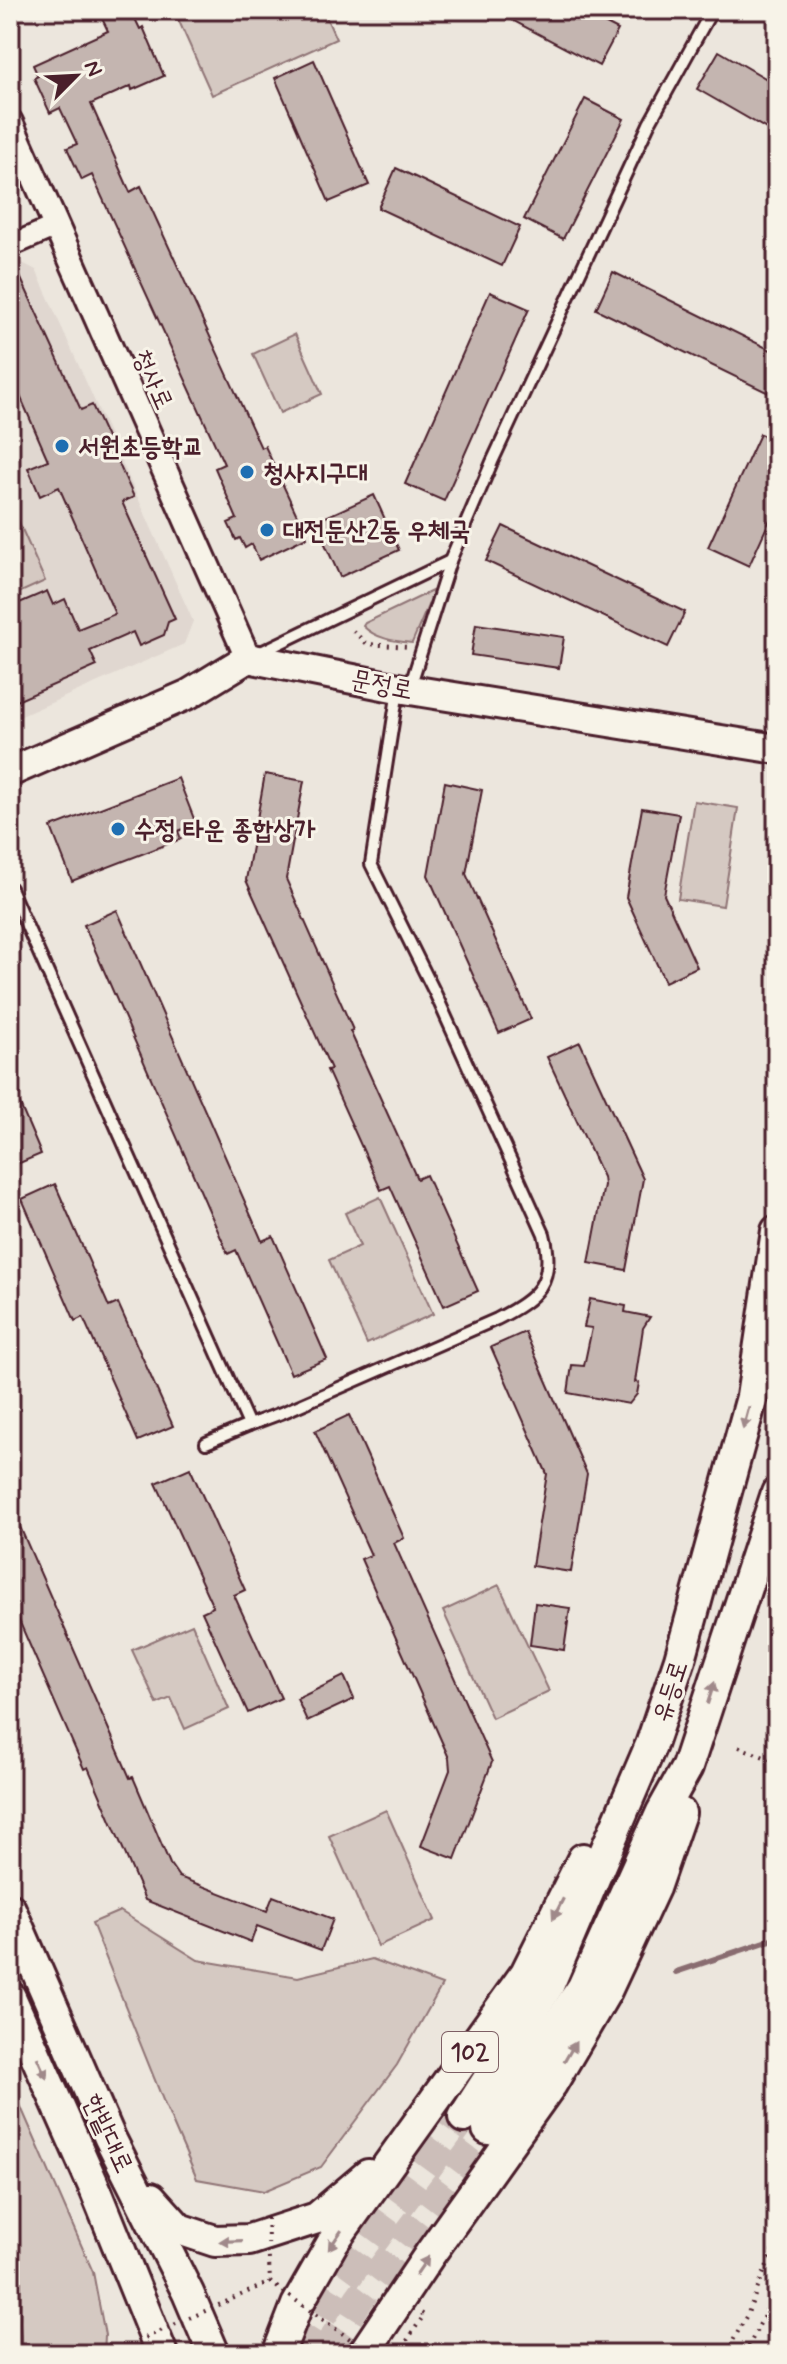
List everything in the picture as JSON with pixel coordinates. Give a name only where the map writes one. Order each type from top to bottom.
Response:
[{"type":"main road","name":"문정로","points":[[248,658],[404,688],[777,749]]},
{"type":"main road","points":[[10,772],[189,694],[248,658]]},
{"type":"main road","name":"유등로","points":[[777,1231],[752,1397],[680,1659],[651,1745],[548,1986],[476,2123],[583,1987],[662,1812],[687,1767],[777,1493]]},
{"type":"main road","name":"102","points":[[278,2354],[297,2305],[333,2242],[526,1973],[619,1778],[651,1745]]},
{"type":"main road","points":[[363,2354],[552,2083],[606,1991],[654,1888],[681,1810],[687,1767]]},
{"type":"main road","name":"한밭대로","points":[[10,1909],[110,2138],[188,2293],[214,2354]]},
{"type":"main road","name":"한밭대로","points":[[10,1997],[144,2305],[141,2351]]},
{"type":"main road","points":[[110,2138],[153,2201],[179,2229],[215,2241],[249,2240],[317,2218],[413,2132]]},
{"type":"street","name":"청사로","points":[[10,122],[248,658]]},
{"type":"street","points":[[10,246],[56,226]]},
{"type":"lane","points":[[206,1443],[517,1309],[543,1285],[548,1271],[549,1255],[544,1234],[436,995],[371,864],[404,688],[450,561],[615,195],[649,124],[712,10]]},
{"type":"lane","points":[[248,658],[450,561]]},
{"type":"lane","points":[[10,888],[249,1425]]},
{"type":"path","points":[[353,631],[366,646],[410,648]]},
{"type":"path","points":[[739,1747],[777,1762]]},
{"type":"path","points":[[267,2218],[270,2282]]},
{"type":"path","points":[[726,2354],[748,2313],[777,2240]]},
{"type":"path","points":[[141,2351],[270,2282]]},
{"type":"path","points":[[270,2282],[371,2354]]},
{"type":"path","points":[[745,2354],[777,2289]]},
{"type":"shaded area","points":[[174,10],[323,10],[336,39],[212,95]]},
{"type":"shaded area","name":"서원초등학교","points":[[15,259],[36,270],[193,621],[184,644],[10,721],[10,262]]},
{"type":"shaded area","points":[[295,334],[322,394],[280,413],[253,354]]},
{"type":"shaded area","points":[[10,502],[45,581],[10,597]]},
{"type":"shaded area","points":[[432,591],[412,643],[379,637],[363,626],[365,623]]},
{"type":"shaded area","points":[[694,801],[738,808],[723,906],[678,899]]},
{"type":"shaded area","points":[[380,1197],[433,1314],[367,1344],[329,1260],[360,1246],[345,1213]]},
{"type":"shaded area","points":[[499,1585],[549,1691],[492,1718],[443,1611]]},
{"type":"shaded area","points":[[192,1624],[229,1709],[185,1729],[171,1698],[157,1704],[132,1650]]},
{"type":"shaded area","points":[[386,1810],[435,1920],[378,1946],[329,1836]]},
{"type":"shaded area","points":[[120,1911],[198,1960],[298,1977],[372,1959],[442,1985],[397,2065],[321,2167],[264,2191],[197,2179],[92,1923]]},
{"type":"shaded area","points":[[10,2082],[93,2272],[105,2335],[104,2354],[22,2354],[21,2264],[10,2239]]},
{"type":"building","points":[[98,10],[131,10],[140,29],[143,27],[164,76],[132,90],[131,86],[91,104],[130,192],[141,186],[261,448],[265,446],[307,537],[259,560],[252,544],[245,548],[240,538],[236,540],[228,523],[237,519],[215,468],[224,464],[92,175],[82,180],[67,148],[77,144],[60,108],[50,113],[34,78],[38,76],[33,65],[108,31]]},
{"type":"building","points":[[493,10],[579,10],[618,30],[599,66]]},
{"type":"building","points":[[719,51],[777,85],[777,135],[697,89]]},
{"type":"building","points":[[314,60],[369,185],[329,202],[275,78]]},
{"type":"building","points":[[585,99],[624,119],[563,239],[524,219]]},
{"type":"building","points":[[396,168],[520,227],[502,266],[378,208]]},
{"type":"building","points":[[10,259],[81,410],[92,405],[134,497],[122,502],[175,619],[168,622],[164,635],[139,646],[133,632],[90,651],[97,666],[10,704],[10,607],[47,591],[53,605],[65,599],[78,629],[115,614],[59,487],[40,496],[28,468],[48,460],[10,373]]},
{"type":"building","points":[[613,272],[777,353],[777,397],[596,309]]},
{"type":"building","points":[[490,292],[529,309],[444,501],[405,484]]},
{"type":"building","points":[[760,434],[777,442],[777,504],[749,566],[708,547]]},
{"type":"building","points":[[374,495],[399,550],[340,577],[315,522]]},
{"type":"building","points":[[503,526],[685,612],[668,647],[486,561]]},
{"type":"building","points":[[476,624],[564,637],[559,668],[471,655]]},
{"type":"building","points":[[265,774],[304,781],[286,879],[417,1179],[426,1175],[478,1291],[444,1306],[390,1186],[381,1190],[327,1070],[331,1069],[246,880]]},
{"type":"building","name":"수정 타운 종합상가","points":[[178,778],[196,824],[178,831],[181,839],[72,881],[51,827]]},
{"type":"building","points":[[445,782],[482,790],[466,874],[531,1019],[499,1033],[428,875]]},
{"type":"building","points":[[642,808],[679,814],[664,895],[697,967],[665,982],[626,897]]},
{"type":"building","points":[[117,910],[262,1241],[273,1236],[327,1359],[291,1374],[236,1250],[228,1254],[84,925]]},
{"type":"building","points":[[580,1042],[643,1179],[626,1270],[589,1263],[603,1177],[547,1057]]},
{"type":"building","points":[[10,1081],[41,1154],[10,1167]]},
{"type":"building","points":[[55,1184],[109,1307],[118,1303],[173,1426],[138,1441],[83,1317],[75,1321],[22,1199]]},
{"type":"building","points":[[590,1299],[626,1306],[625,1312],[650,1317],[643,1328],[635,1382],[639,1383],[637,1394],[629,1404],[568,1393],[572,1365],[584,1366],[592,1328],[584,1327]]},
{"type":"building","points":[[525,1332],[587,1474],[571,1572],[532,1566],[547,1474],[491,1347]]},
{"type":"building","points":[[349,1415],[404,1538],[394,1543],[492,1762],[455,1859],[421,1846],[450,1770],[449,1758],[361,1559],[371,1555],[315,1431]]},
{"type":"building","points":[[190,1468],[245,1590],[234,1595],[281,1698],[248,1713],[202,1612],[213,1607],[156,1483]]},
{"type":"building","points":[[10,1504],[130,1778],[133,1777],[170,1864],[179,1877],[267,1911],[273,1896],[333,1919],[321,1950],[257,1926],[251,1942],[145,1900],[88,1767],[84,1769],[10,1600]]},
{"type":"building","points":[[535,1603],[570,1608],[564,1650],[530,1645]]},
{"type":"building","points":[[344,1676],[354,1699],[307,1721],[297,1699]]},
{"type":"waterway","points":[[676,1972],[777,1938]]},
{"type":"tunnel","points":[[298,2354],[341,2285],[464,2117]]},
{"type":"tunnel","points":[[324,2354],[359,2299],[488,2129]]},
{"type":"place","name":"서원초등학교","points":[[62,446]]},
{"type":"place","name":"청사지구대","points":[[247,472]]},
{"type":"place","name":"대전둔산2동 우체국","points":[[267,530]]},
{"type":"place","name":"수정 타운 종합상가","points":[[118,829]]}]
